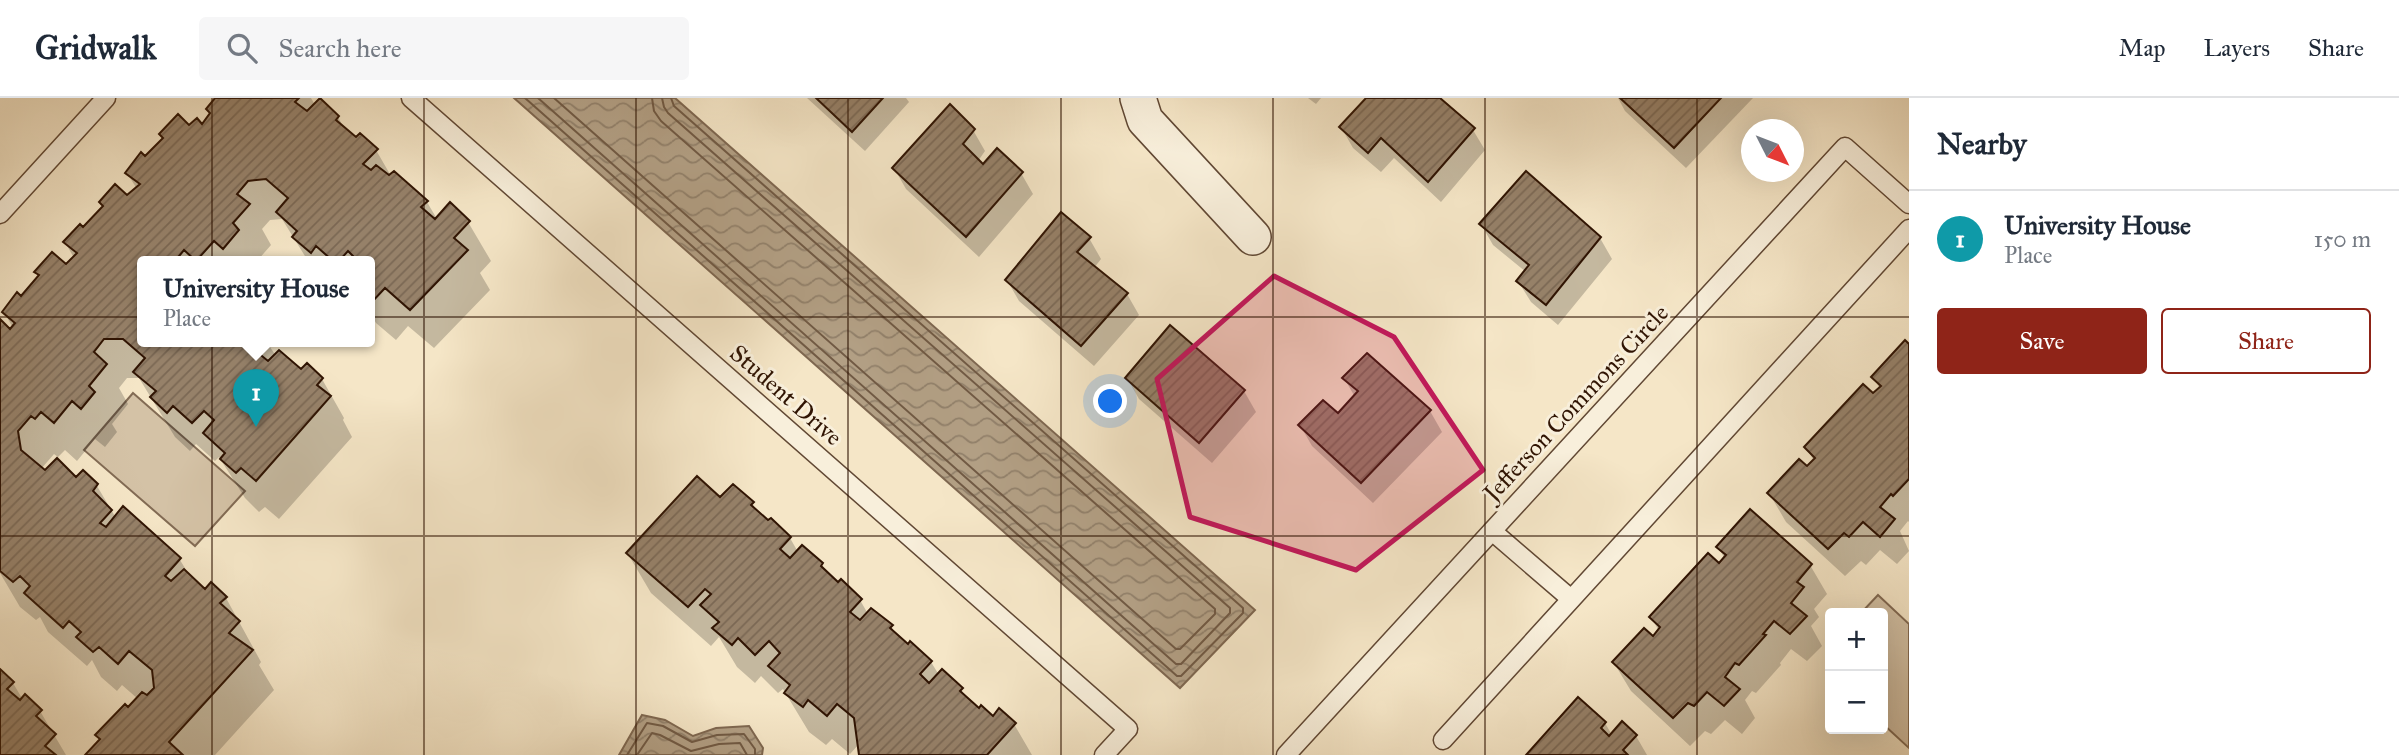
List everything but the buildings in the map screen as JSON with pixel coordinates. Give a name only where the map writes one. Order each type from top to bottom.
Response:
[{"type":"street","points":[[1138,98],[1145,121],[1253,237]]},
{"type":"lane","points":[[0,214],[106,98]]},
{"type":"lane","name":"Student Drive","points":[[411,98],[1128,729],[1104,755]]},
{"type":"lane","name":"Jefferson Commons Circle","points":[[1286,755],[1846,147],[1909,204]]},
{"type":"lane","points":[[1443,740],[1909,229]]},
{"type":"lane","points":[[1492,531],[1571,600]]},
{"type":"highlighted area","points":[[1274,276],[1394,337],[1483,470],[1356,570],[1190,517],[1157,379]]},
{"type":"shaded area","points":[[133,393],[245,491],[195,546],[84,450]]},
{"type":"shaded area","points":[[1878,595],[1909,624],[1909,748],[1888,729],[1888,608],[1866,608]]},
{"type":"water","points":[[514,98],[675,98],[1255,610],[1180,688]]},
{"type":"water","points":[[642,715],[665,720],[693,736],[716,728],[749,726],[763,748],[762,755],[619,755]]},
{"type":"place","name":"University House","points":[[256,427]]}]
